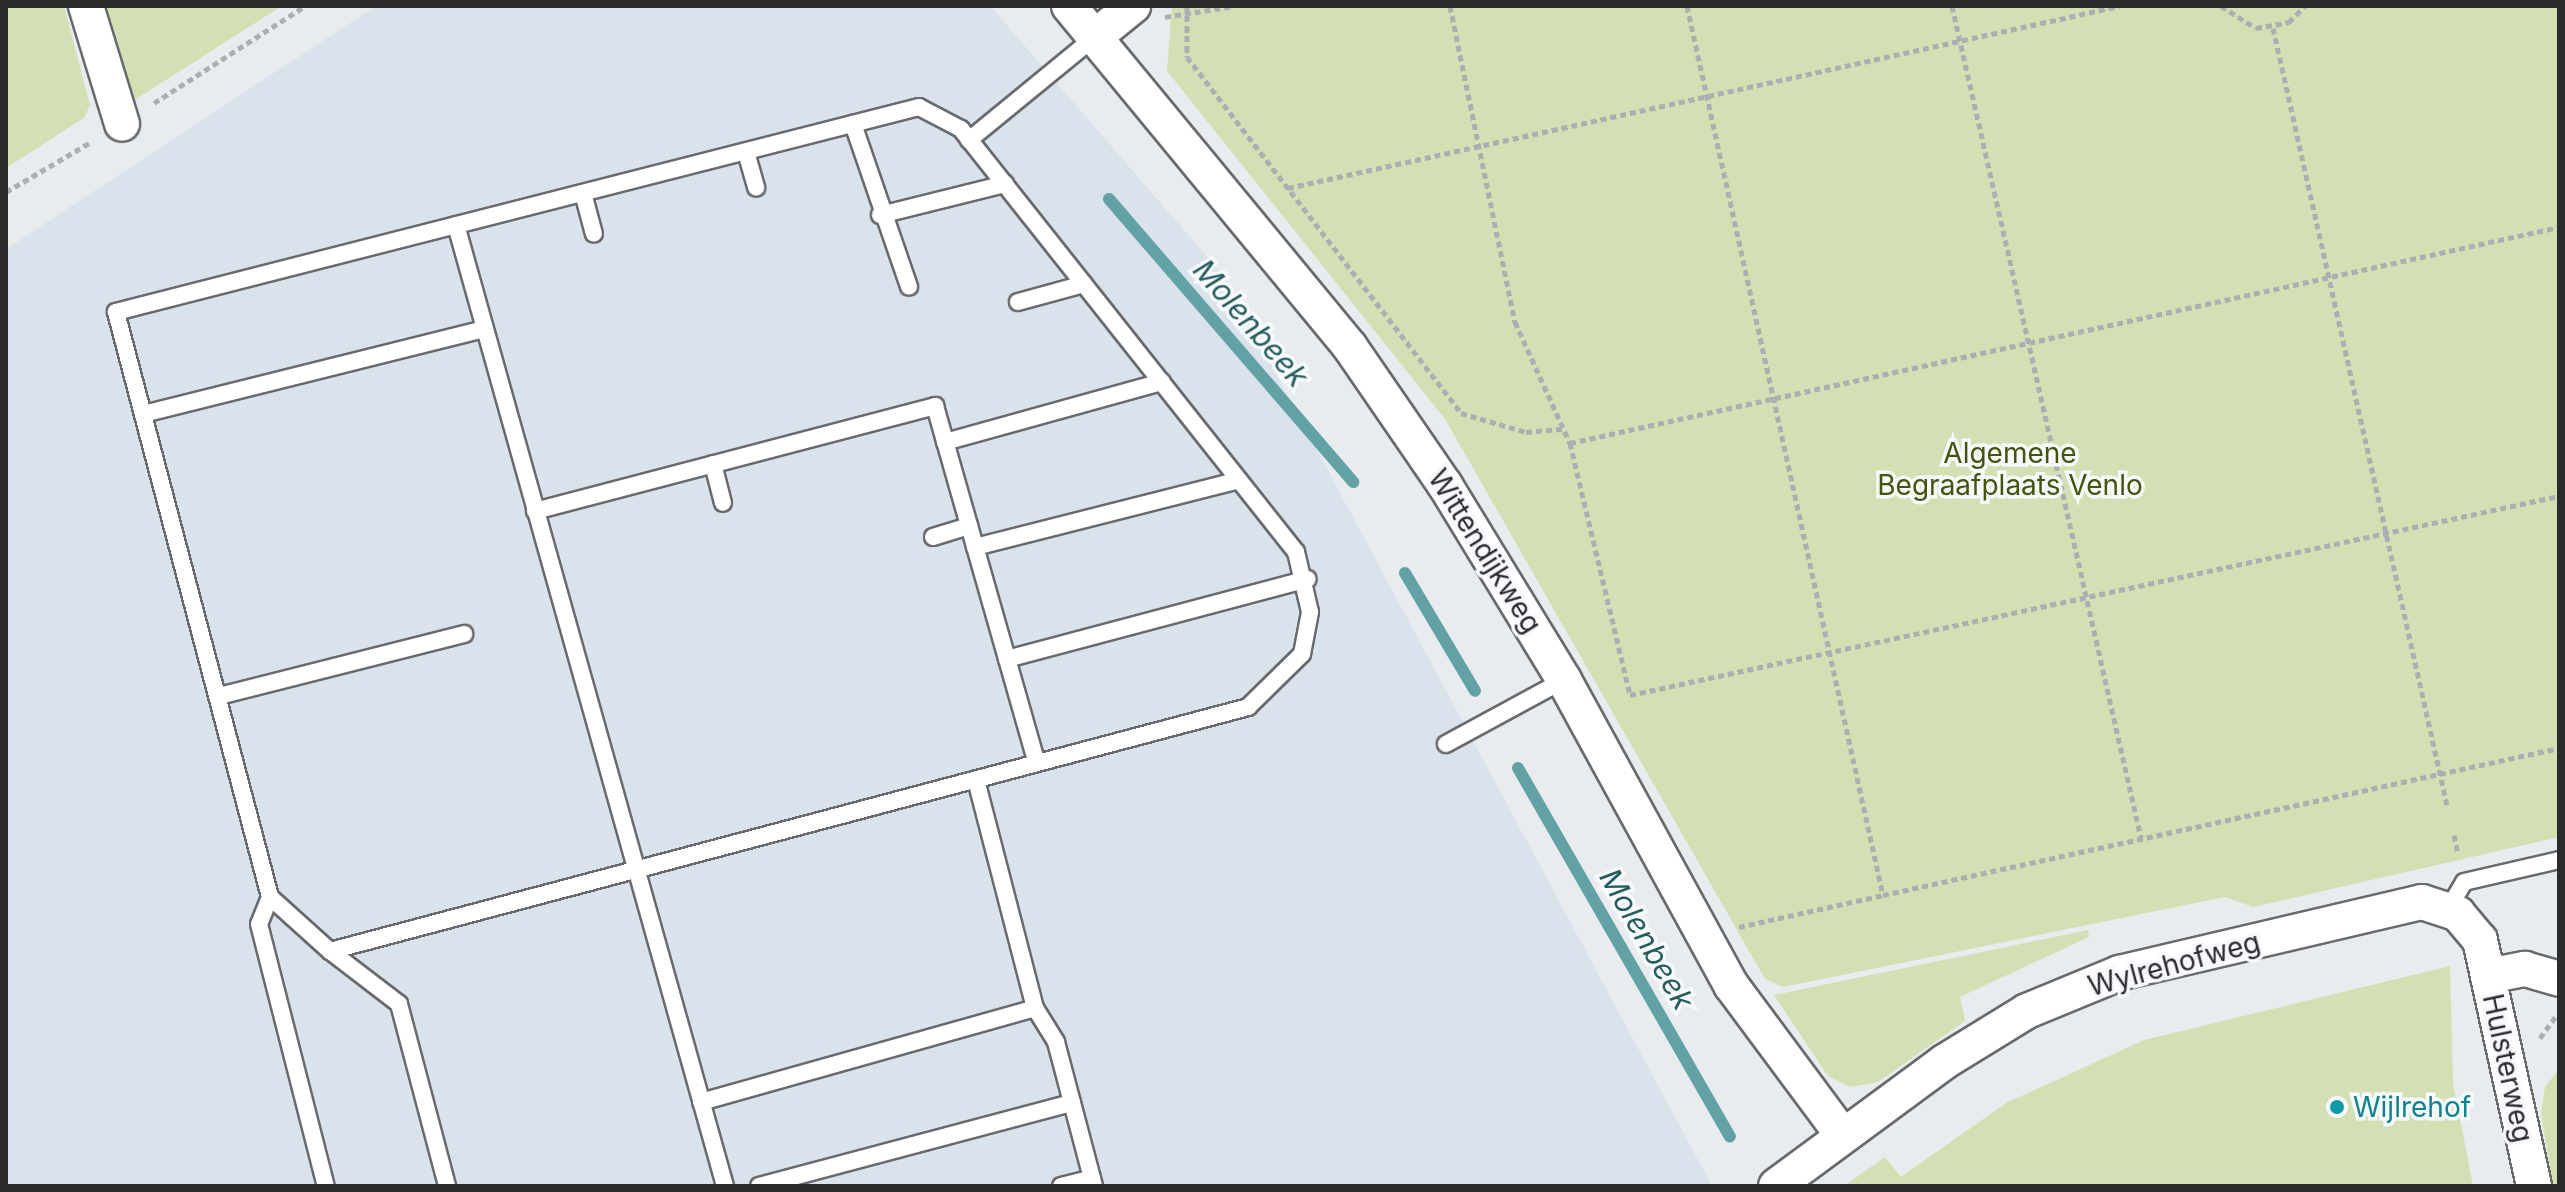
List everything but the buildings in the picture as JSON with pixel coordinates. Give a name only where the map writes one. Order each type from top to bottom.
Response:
[{"type":"street","points":[[86,6],[122,124]]},
{"type":"street","name":"Wittendijkweg","points":[[1069,6],[1350,347],[1564,680],[1731,985],[1843,1136]]},
{"type":"street","points":[[1096,36],[1133,6]]},
{"type":"street","name":"Wylrehofweg","points":[[1776,1186],[1843,1136],[2027,1011],[2119,973],[2422,902],[2448,909]]},
{"type":"street","points":[[2448,909],[2480,940],[2488,976]]},
{"type":"street","name":"Hulsterweg","points":[[2534,1186],[2488,976],[2525,969],[2559,979]]},
{"type":"lane","points":[[969,140],[1096,36]]},
{"type":"lane","points":[[330,951],[636,873],[1248,707],[1302,654],[1308,579],[1296,552],[969,140],[938,112],[919,107],[116,312],[270,897],[330,951],[399,1004],[447,1186]]},
{"type":"lane","points":[[853,124],[880,215],[909,287]]},
{"type":"lane","points":[[746,152],[756,188]]},
{"type":"lane","points":[[880,215],[1005,184]]},
{"type":"lane","points":[[583,193],[594,234]]},
{"type":"lane","points":[[456,225],[725,1186]]},
{"type":"lane","points":[[1018,302],[1084,284]]},
{"type":"lane","points":[[143,414],[484,329]]},
{"type":"lane","points":[[945,442],[1162,382]]},
{"type":"lane","points":[[535,511],[935,406],[1037,763]]},
{"type":"lane","points":[[713,464],[723,503]]},
{"type":"lane","points":[[975,547],[1239,480]]},
{"type":"lane","points":[[933,537],[969,526]]},
{"type":"lane","points":[[1007,659],[1308,579]]},
{"type":"lane","points":[[219,696],[464,634]]},
{"type":"lane","points":[[1446,744],[1564,680]]},
{"type":"lane","points":[[976,780],[1035,1008],[1056,1042],[1093,1182],[1061,1186]]},
{"type":"lane","points":[[2448,909],[2464,882],[2559,860]]},
{"type":"lane","points":[[270,897],[259,924],[326,1186]]},
{"type":"lane","points":[[701,1102],[1035,1008]]},
{"type":"lane","points":[[759,1186],[1072,1103]]},
{"type":"path","points":[[6,192],[122,124],[305,6]]},
{"type":"path","points":[[1133,6],[1185,18],[1234,6]]},
{"type":"path","points":[[1187,6],[1187,57],[1461,413],[1526,432],[1564,429]]},
{"type":"path","points":[[1450,6],[1515,322],[1570,443],[1630,695],[1834,655],[2559,496]]},
{"type":"path","points":[[1687,6],[1834,655],[1883,895]]},
{"type":"path","points":[[1952,6],[2090,599],[2141,838]]},
{"type":"path","points":[[1288,188],[2119,6]]},
{"type":"path","points":[[2221,6],[2241,24],[2273,28],[2305,6]]},
{"type":"path","points":[[2273,28],[2447,805]]},
{"type":"path","points":[[1570,443],[1775,395],[2559,227]]},
{"type":"path","points":[[1738,927],[2559,748]]},
{"type":"shaded area","points":[[376,6],[990,6],[1223,275],[1712,1186],[6,1186],[6,249]]},
{"type":"green space","points":[[6,6],[64,6],[90,105],[84,118],[6,168]]},
{"type":"green space","points":[[102,6],[282,6],[133,101]]},
{"type":"green space","name":"Algemene Begraafplaats Venlo","points":[[1172,6],[2559,6],[2559,837],[2253,907],[2225,897],[1783,987],[1765,979],[1445,419],[1167,71]]},
{"type":"green space","points":[[2088,930],[2089,937],[1960,997],[1965,1021],[1878,1082],[1850,1087],[1828,1076],[1774,995]]},
{"type":"green space","points":[[2450,966],[2453,1083],[2473,1186],[1844,1186],[1885,1157],[1901,1177],[2006,1103],[2144,1040]]},
{"type":"green space","points":[[2559,1069],[2559,1186],[2553,1186],[2541,1113],[2545,1087]]},
{"type":"waterway","name":"Molenbeek","points":[[1109,199],[1353,482]]},
{"type":"waterway","name":"Molenbeek","points":[[1405,573],[1475,691]]},
{"type":"waterway","name":"Molenbeek","points":[[1518,768],[1730,1136]]},
{"type":"place","name":"Wijlrehof","points":[[2337,1107]]}]
